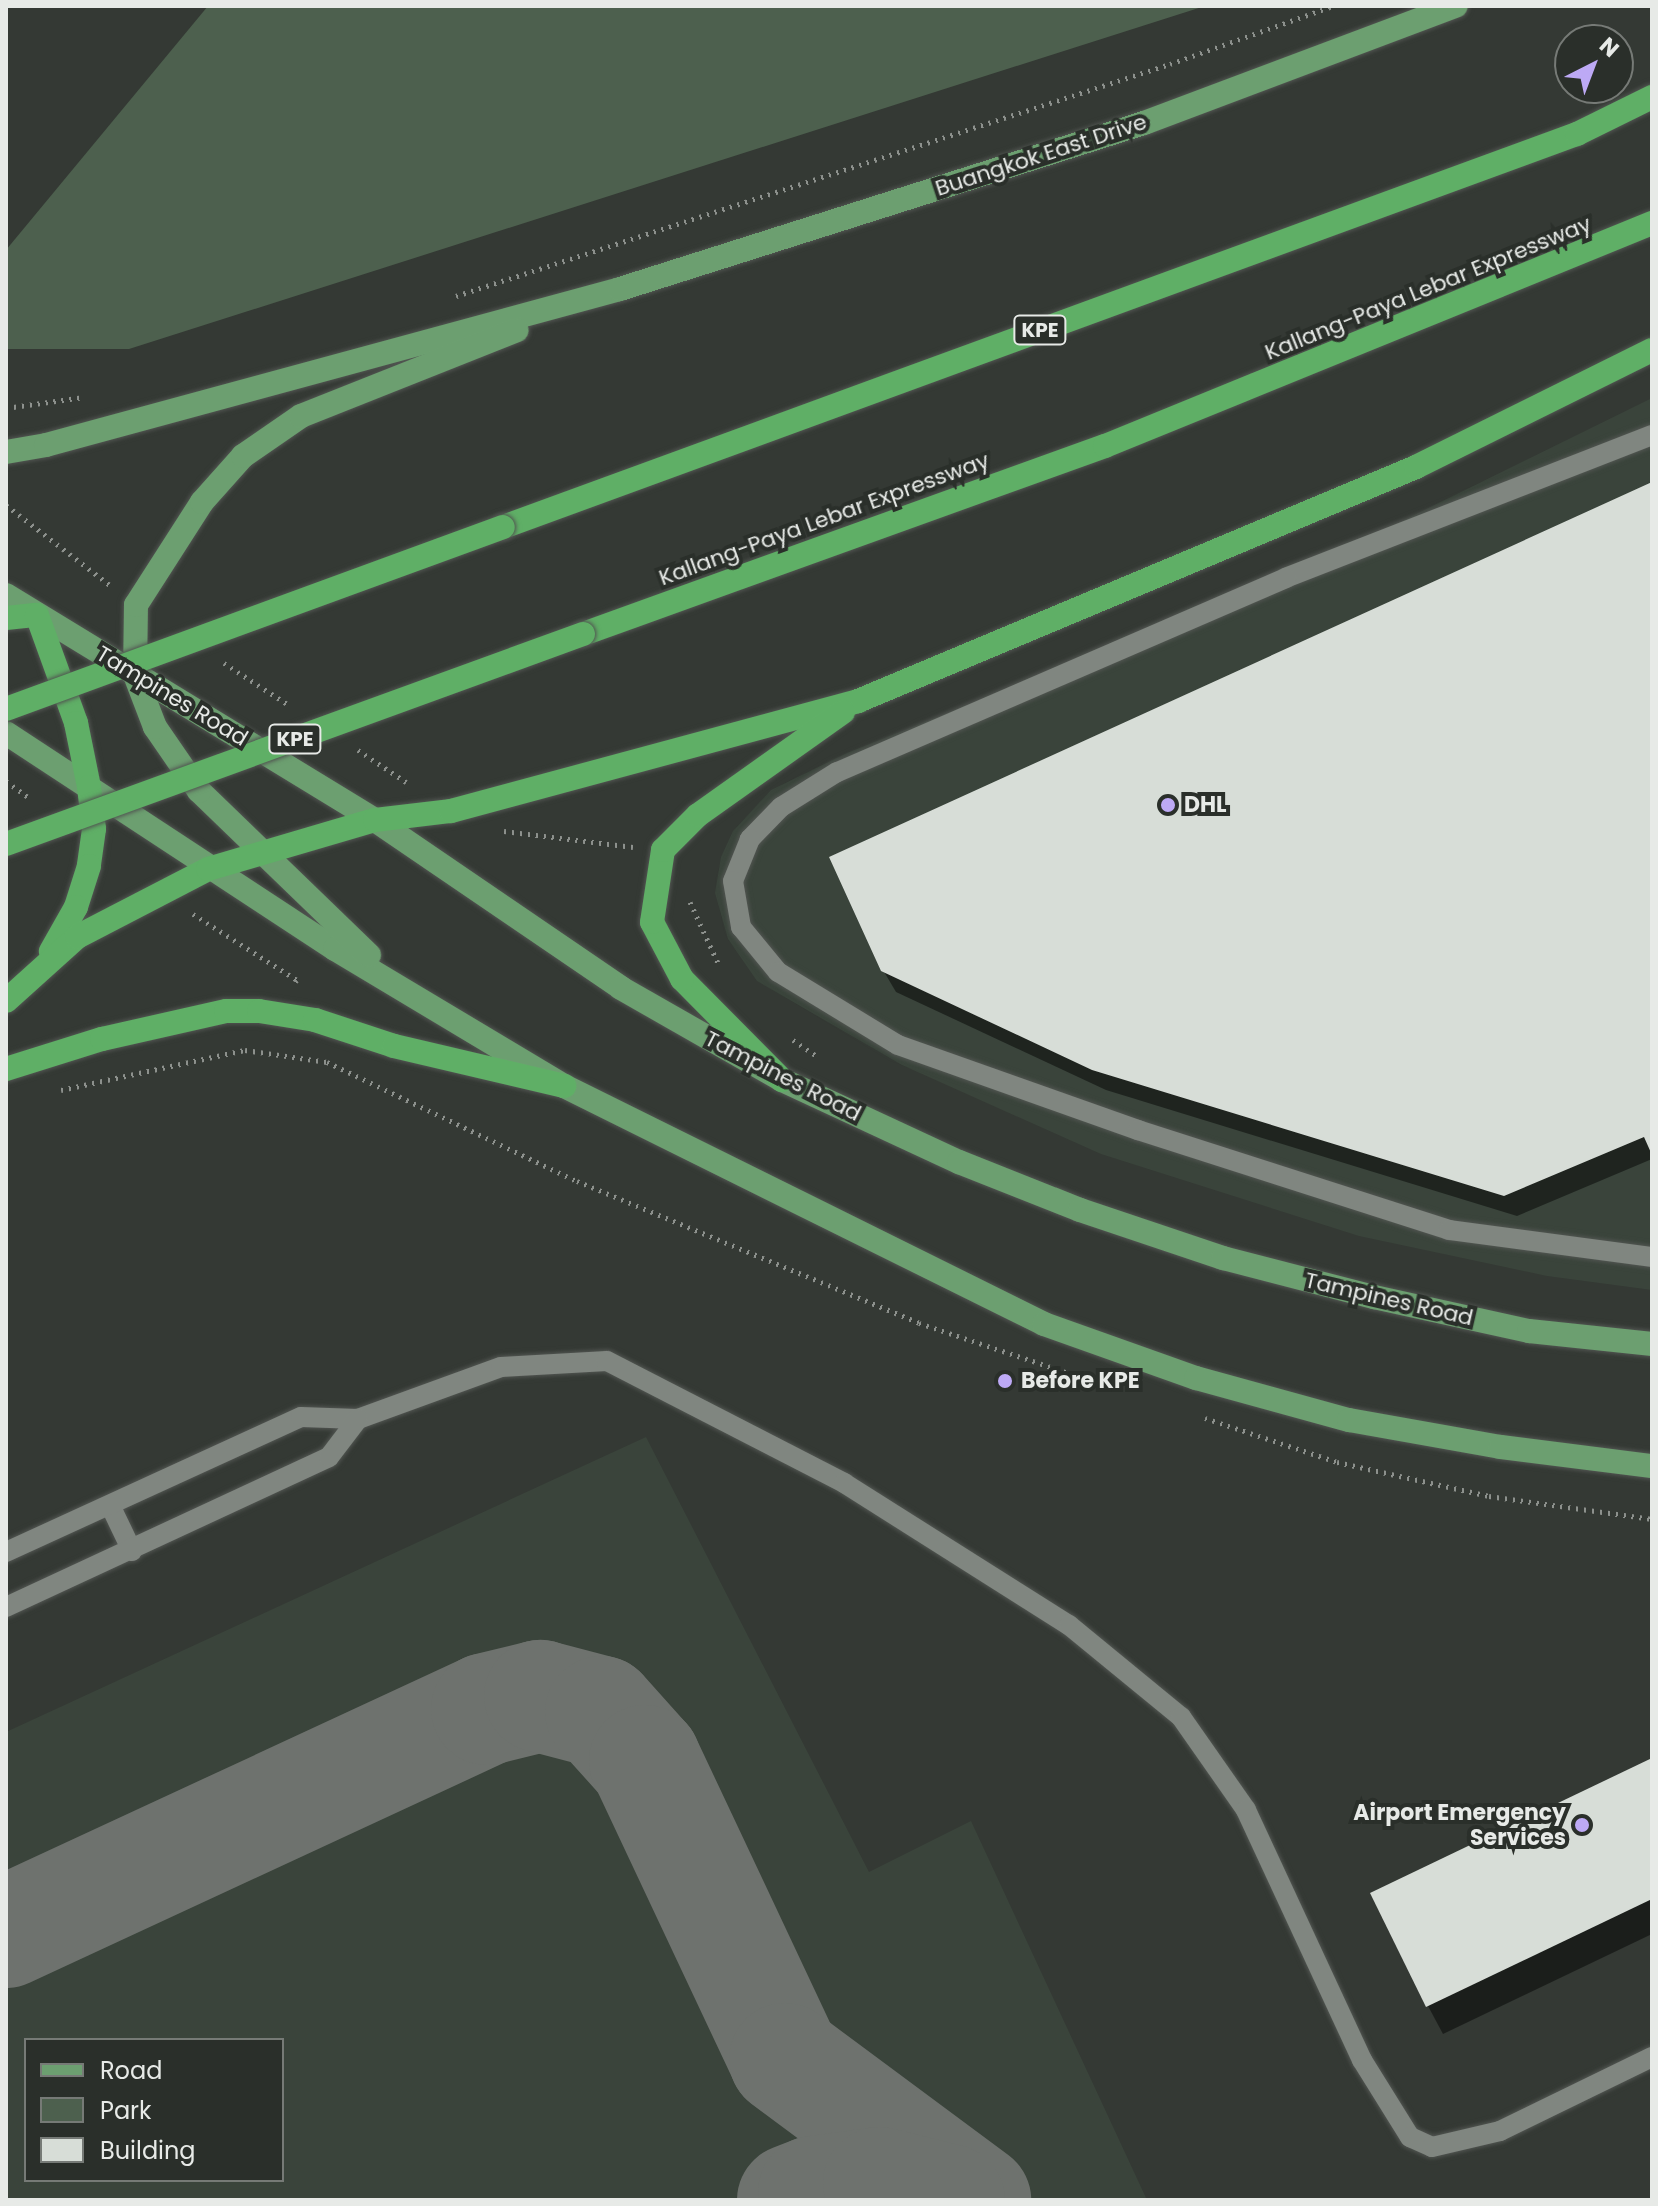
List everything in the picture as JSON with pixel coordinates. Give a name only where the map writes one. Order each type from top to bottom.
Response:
[{"type":"highway","name":"KPE","points":[[6,709],[1577,134],[1652,97]]},
{"type":"highway","name":"Kallang-Paya Lebar Expressway","points":[[6,844],[1105,446],[1626,237],[1652,223]]},
{"type":"highway","points":[[6,1001],[43,963],[90,930],[208,869],[375,820],[451,811],[858,701],[1416,467],[1652,350]]},
{"type":"highway","points":[[6,618],[37,615],[76,723],[94,829],[89,866],[76,907],[43,963]]},
{"type":"highway","points":[[782,1080],[682,979],[652,922],[663,850],[698,815],[858,701]]},
{"type":"highway","points":[[6,1069],[102,1039],[226,1011],[259,1011],[315,1020],[394,1046],[564,1086]]},
{"type":"main road","name":"Buangkok East Drive","points":[[620,289],[1144,123],[1456,6]]},
{"type":"main road","points":[[6,452],[46,445],[620,289]]},
{"type":"main road","points":[[401,991],[384,965],[349,940],[199,791],[155,727],[135,675],[136,605],[202,502],[243,456],[301,416],[620,289]]},
{"type":"main road","name":"Tampines Road","points":[[6,595],[375,820],[621,988],[782,1080],[973,1168],[1223,1258],[1529,1331],[1652,1344]]},
{"type":"main road","points":[[6,733],[208,869],[401,991],[564,1086],[1044,1324],[1196,1378],[1349,1420],[1501,1447],[1652,1466]]},
{"type":"lane","points":[[1652,435],[1286,578],[837,772],[781,807],[750,839],[733,881],[741,927],[778,972],[898,1045],[1138,1130],[1449,1230],[1652,1257]]},
{"type":"lane","points":[[6,1552],[301,1417],[358,1419],[501,1367],[607,1361],[844,1483],[1069,1625],[1181,1717],[1246,1810],[1362,2060],[1410,2137],[1432,2147],[1500,2131],[1652,2057]]},
{"type":"lane","points":[[6,1607],[329,1457],[358,1419]]},
{"type":"lane","points":[[110,1505],[132,1551]]},
{"type":"path","points":[[447,298],[1170,64],[1333,6]]},
{"type":"path","points":[[6,408],[96,395]]},
{"type":"path","points":[[516,835],[663,850]]},
{"type":"path","points":[[693,890],[690,905],[725,972]]},
{"type":"path","points":[[789,1037],[828,1064]]},
{"type":"path","points":[[53,1092],[245,1050]]},
{"type":"shaded area","points":[[1652,398],[1652,1290],[1547,1276],[1359,1236],[1101,1154],[902,1065],[757,981],[728,939],[715,893],[721,857],[733,831],[771,790],[847,753],[1286,578]]},
{"type":"shaded area","points":[[646,1437],[869,1872],[971,1821],[1147,2200],[6,2200],[6,1732]]},
{"type":"green space","points":[[208,6],[1205,6],[129,349],[6,349],[6,250]]},
{"type":"building","points":[[1652,482],[1652,1155],[1644,1137],[1504,1196],[1092,1070],[881,971],[829,857]]},
{"type":"building","name":"Airport Emergency Services","points":[[1652,1758],[1652,1899],[1426,2007],[1370,1893]]},
{"type":"taxiway","points":[[6,1932],[487,1709],[540,1696],[601,1712],[645,1761],[785,2059],[975,2200]]},
{"type":"taxiway","points":[[793,2200],[814,2192],[879,2183],[949,2200]]},
{"type":"place","name":"DHL","points":[[1168,805]]},
{"type":"place","name":"Before KPE","points":[[1005,1381]]},
{"type":"place","name":"Airport Emergency Services","points":[[1582,1825]]}]
